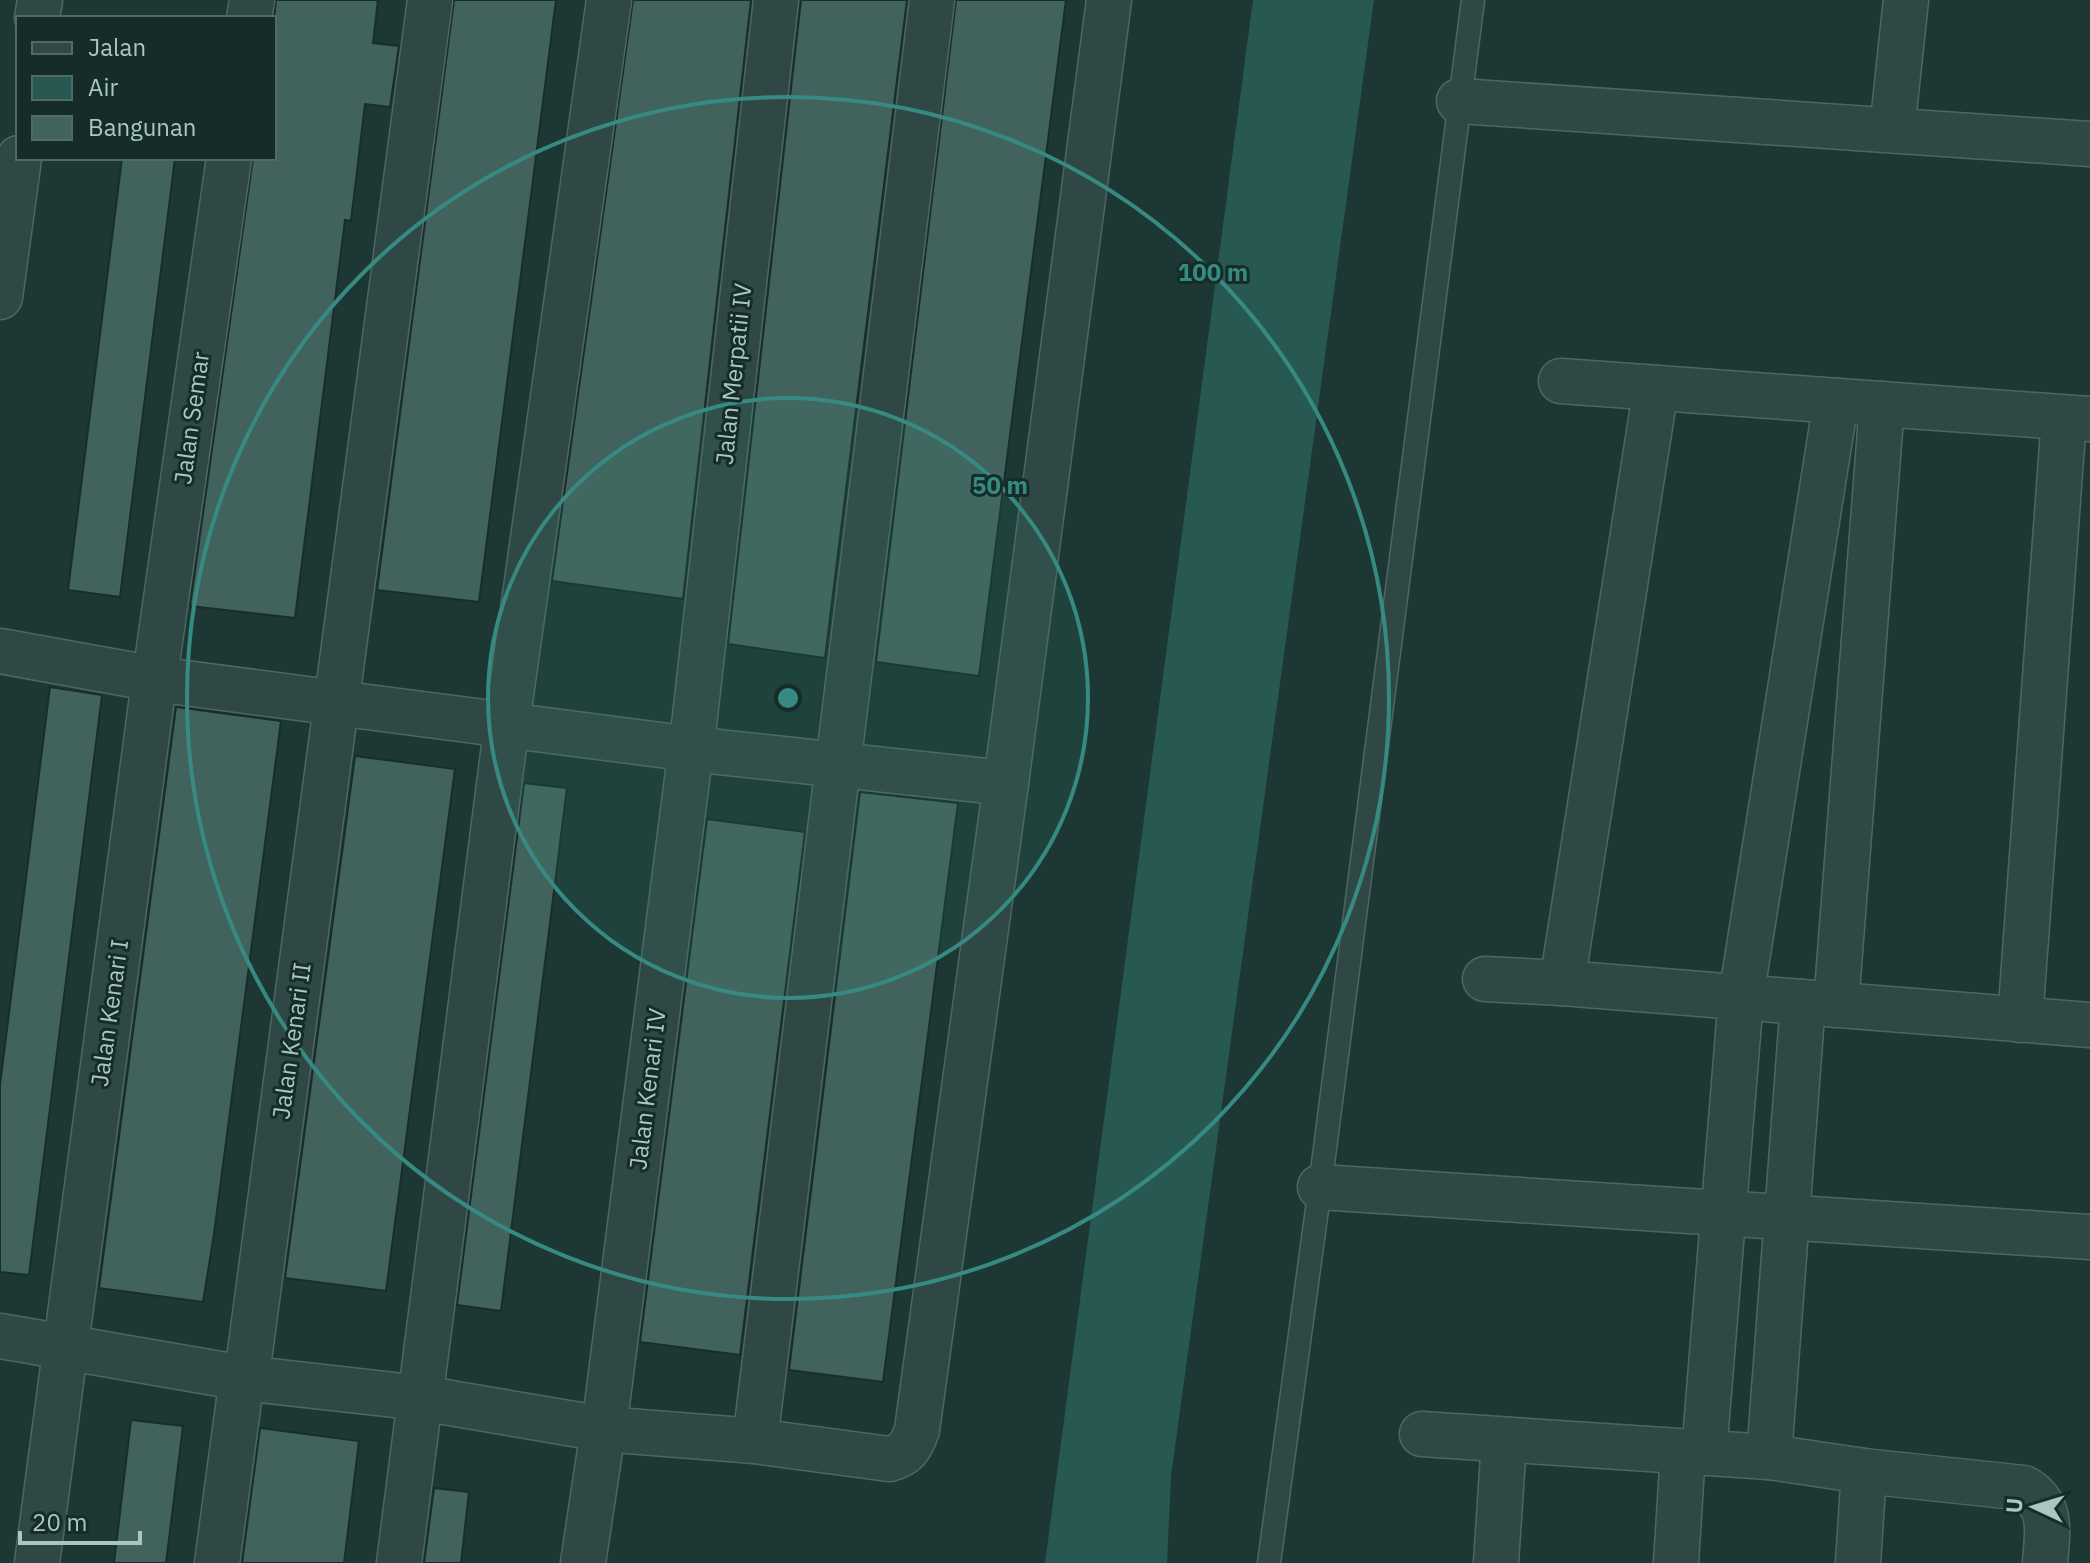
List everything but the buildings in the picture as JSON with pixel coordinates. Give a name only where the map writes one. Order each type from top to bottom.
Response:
[{"type":"street","name":"Jalan Kenari II","points":[[217,1563],[243,1378],[250,1352],[430,0]]},
{"type":"street","points":[[399,1563],[507,723],[609,0]]},
{"type":"street","name":"Jalan Merpatii IV","points":[[691,749],[776,0]]},
{"type":"street","points":[[755,1441],[932,0]]},
{"type":"street","points":[[0,1336],[243,1378],[421,1398],[603,1429],[755,1441],[889,1459],[904,1455],[917,1430],[1109,0]]},
{"type":"street","points":[[1892,130],[1906,0]]},
{"type":"street","points":[[1459,101],[2090,144]]},
{"type":"street","points":[[0,297],[19,160]]},
{"type":"street","name":"Jalan Semar","points":[[155,679],[229,160]]},
{"type":"street","points":[[1561,381],[2077,418],[2020,1020]]},
{"type":"street","points":[[1562,983],[1656,388]]},
{"type":"street","points":[[1676,1563],[1723,1213],[1741,997],[1836,401]]},
{"type":"street","points":[[1769,1457],[1787,1218],[1820,1004],[1882,404]]},
{"type":"street","points":[[0,651],[155,679],[337,703],[691,749],[1006,783]]},
{"type":"street","name":"Jalan Kenari I","points":[[66,1347],[155,679]]},
{"type":"street","name":"Jalan Kenari IV","points":[[583,1563],[691,749]]},
{"type":"street","points":[[1485,979],[2090,1025]]},
{"type":"street","points":[[1320,1187],[2090,1237]]},
{"type":"street","points":[[37,1563],[66,1347]]},
{"type":"street","points":[[1422,1434],[1769,1457],[1864,1471],[2024,1488],[2033,1494],[2048,1519],[2045,1563]]},
{"type":"street","points":[[1496,1563],[1504,1441]]},
{"type":"street","points":[[1858,1563],[1864,1471]]},
{"type":"lane","points":[[1269,1563],[1473,0]]},
{"type":"water","points":[[1253,0],[1374,0],[1171,1476],[1167,1563],[1045,1563]]}]
